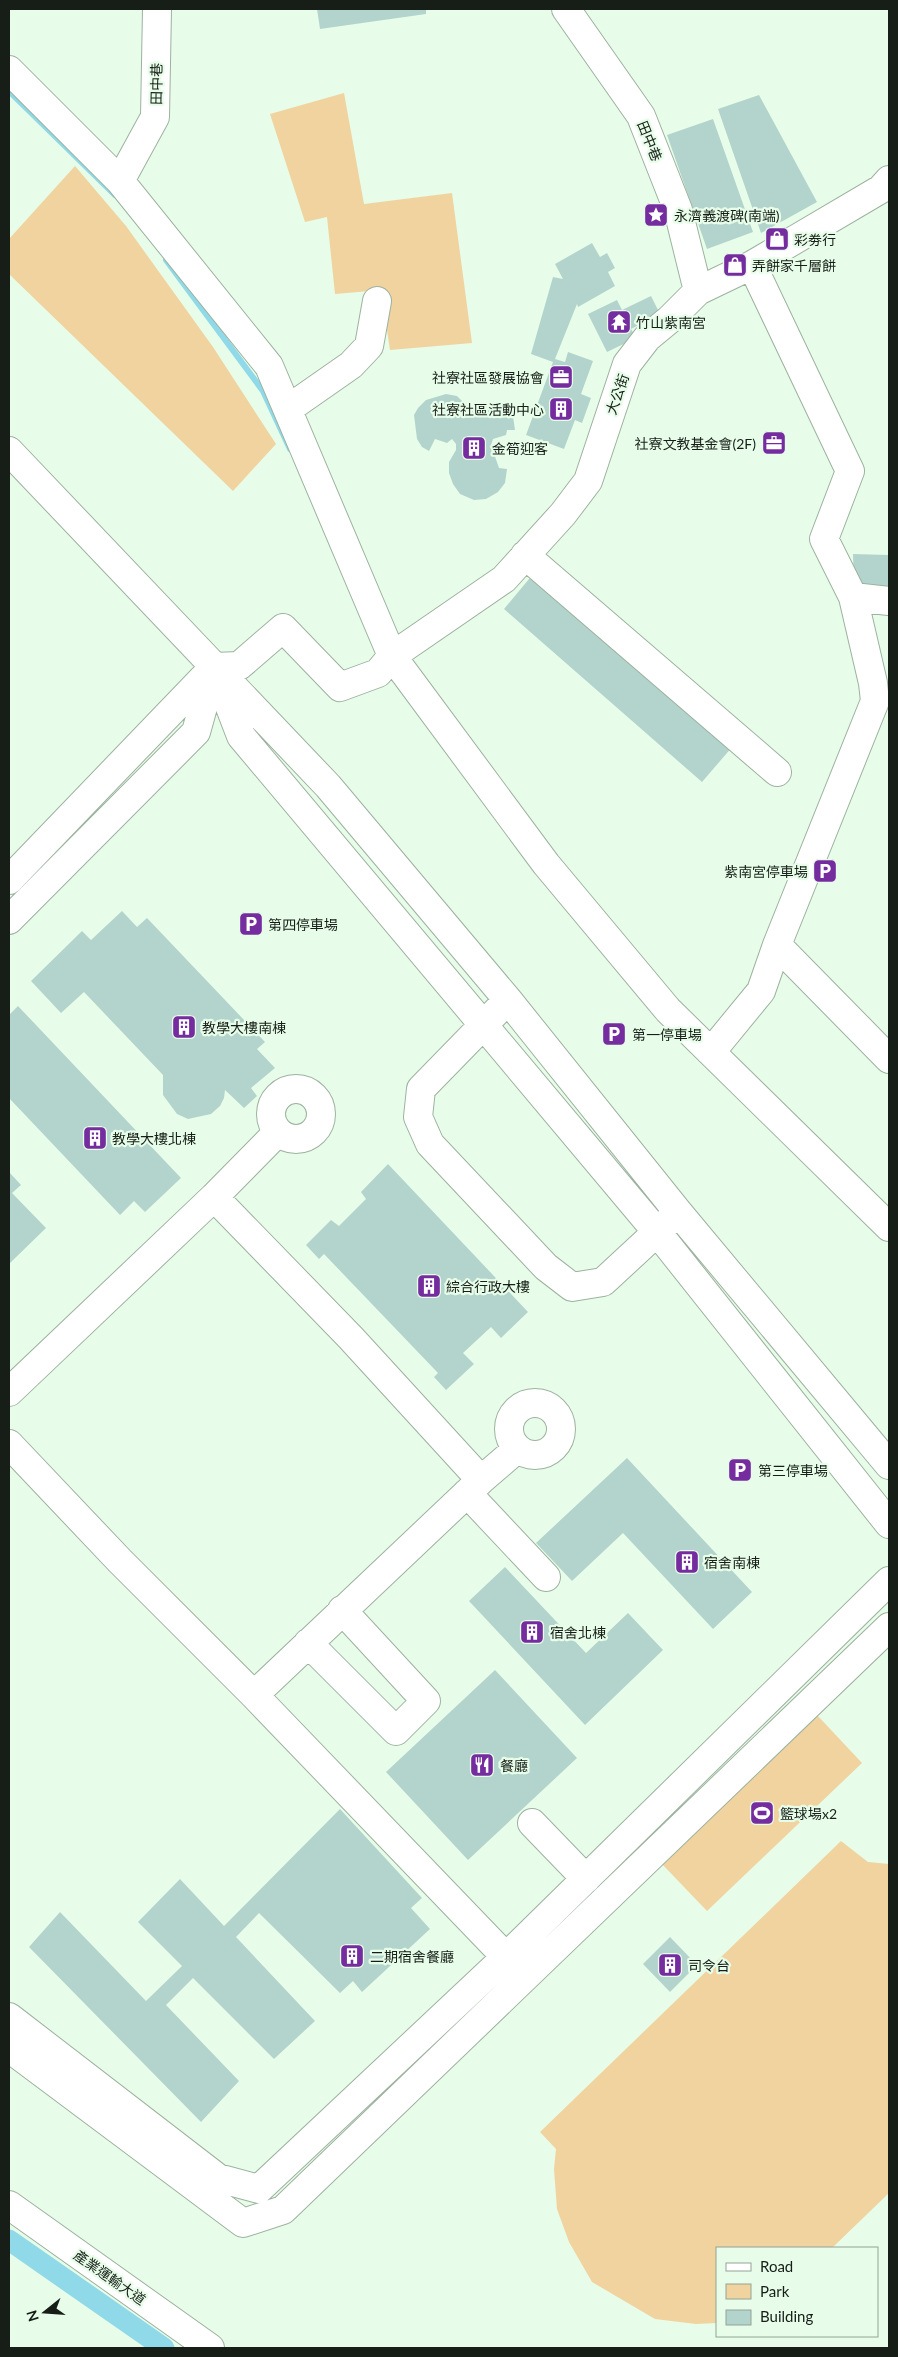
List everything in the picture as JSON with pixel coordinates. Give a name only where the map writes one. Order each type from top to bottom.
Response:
[{"type":"street","name":"田中巷","points":[[120,181],[155,117],[157,9]]},
{"type":"street","name":"田中巷","points":[[566,9],[640,116],[678,210],[698,291]]},
{"type":"street","points":[[9,70],[120,181],[269,366],[392,656],[546,864],[668,1010],[889,1227]]},
{"type":"street","name":"大公街","points":[[214,667],[239,666],[283,628],[340,687],[378,673],[392,656],[504,579],[563,514],[588,481],[627,364],[647,338],[670,319],[698,291],[752,265],[887,185]]},
{"type":"street","points":[[711,1052],[761,991],[777,945],[881,683],[853,597],[824,539],[850,471],[752,265]]},
{"type":"street","points":[[288,409],[351,365],[369,346],[377,301]]},
{"type":"street","points":[[9,451],[328,786],[508,1000],[678,1212],[889,1465]]},
{"type":"street","points":[[525,555],[777,772]]},
{"type":"street","points":[[853,597],[889,601]]},
{"type":"street","points":[[9,880],[214,667]]},
{"type":"street","points":[[9,920],[196,732],[214,667]]},
{"type":"street","points":[[214,667],[240,736],[657,1232],[889,1524]]},
{"type":"street","points":[[777,945],[889,1059]]},
{"type":"street","points":[[508,1000],[421,1089],[418,1117],[430,1144],[546,1267],[572,1287],[604,1282],[678,1212]]},
{"type":"street","points":[[9,1392],[214,1197],[278,1132]]},
{"type":"street","points":[[214,1197],[352,1338],[546,1577]]},
{"type":"street","points":[[9,1444],[120,1561],[254,1695],[506,1957],[522,1978]]},
{"type":"street","points":[[254,1695],[474,1486],[517,1449]]},
{"type":"street","points":[[9,2017],[218,2178],[259,2189],[506,1957],[889,1580]]},
{"type":"street","points":[[308,1643],[396,1731],[426,1701],[342,1610]]},
{"type":"street","points":[[9,2048],[243,2223],[283,2210],[889,1627]]},
{"type":"street","points":[[532,1823],[586,1879]]},
{"type":"street","name":"產業運輸大道","points":[[9,2205],[210,2348]]},
{"type":"green space","points":[[344,93],[364,204],[452,193],[472,343],[390,350],[381,290],[335,294],[327,217],[305,222],[270,114]]},
{"type":"green space","points":[[75,166],[126,226],[213,347],[276,444],[233,491],[9,274],[9,239]]},
{"type":"green space","name":"籃球場x2","points":[[817,1715],[862,1763],[707,1911],[662,1864]]},
{"type":"green space","points":[[841,1841],[868,1862],[889,1864],[889,2193],[833,2247],[716,2247],[716,2323],[696,2324],[655,2319],[592,2282],[569,2242],[557,2209],[554,2169],[556,2149],[540,2132]]},
{"type":"building","points":[[317,9],[426,9],[426,14],[320,29]]},
{"type":"building","points":[[759,95],[817,202],[761,233],[718,109]]},
{"type":"building","points":[[713,119],[753,232],[707,249],[667,135]]},
{"type":"building","points":[[592,243],[600,257],[607,253],[615,268],[608,272],[615,286],[578,307],[577,304],[555,359],[565,362],[568,352],[593,361],[581,394],[591,398],[582,423],[575,420],[564,449],[526,435],[553,362],[531,354],[553,277],[563,279],[555,264]]},
{"type":"building","name":"竹山紫南宮","points":[[651,296],[660,314],[631,329],[636,338],[607,352],[588,314],[617,300],[622,310]]},
{"type":"building","name":"金筍迎客","points":[[446,394],[457,396],[471,410],[477,411],[491,403],[499,404],[513,416],[515,430],[507,430],[506,435],[493,439],[491,445],[499,468],[507,469],[505,483],[498,492],[486,499],[474,500],[460,494],[453,484],[449,473],[449,462],[456,450],[456,444],[452,439],[447,443],[435,439],[429,451],[422,447],[417,439],[414,415],[418,408],[426,400]]},
{"type":"building","points":[[853,554],[889,555],[889,588],[854,587]]},
{"type":"building","points":[[534,573],[733,746],[702,782],[504,609]]},
{"type":"building","name":"教學大樓南棟","points":[[122,911],[137,927],[147,918],[265,1042],[257,1049],[275,1068],[251,1088],[257,1096],[244,1108],[225,1090],[220,1106],[211,1114],[188,1119],[177,1114],[163,1095],[163,1075],[84,992],[61,1013],[31,981],[82,931],[91,940]]},
{"type":"building","name":"教學大樓北棟","points":[[18,1006],[181,1178],[145,1212],[134,1201],[120,1215],[9,1098],[9,1015]]},
{"type":"building","name":"綜合行政大樓","points":[[388,1164],[528,1312],[501,1338],[491,1327],[463,1353],[474,1364],[446,1390],[434,1377],[438,1373],[324,1254],[319,1259],[306,1245],[331,1220],[339,1226],[366,1199],[361,1192]]},
{"type":"building","points":[[9,1172],[21,1185],[12,1193],[46,1228],[9,1264]]},
{"type":"building","name":"宿舍南棟","points":[[627,1458],[752,1592],[713,1629],[623,1533],[572,1581],[536,1543]]},
{"type":"building","name":"宿舍北棟","points":[[505,1567],[586,1653],[628,1613],[663,1650],[585,1725],[469,1601]]},
{"type":"building","name":"餐廳","points":[[495,1670],[577,1758],[468,1860],[386,1772]]},
{"type":"building","name":"二期宿舍餐廳","points":[[340,1809],[422,1898],[411,1908],[430,1929],[362,1992],[353,1981],[340,1993],[259,1913],[236,1937],[315,2021],[274,2059],[193,1978],[166,2005],[239,2081],[201,2122],[29,1947],[60,1912],[146,2001],[182,1966],[138,1922],[180,1879],[224,1926]]},
{"type":"building","name":"司令台","points":[[670,1937],[697,1965],[670,1992],[643,1964]]},
{"type":"waterway","points":[[9,91],[115,195]]},
{"type":"waterway","points":[[166,260],[263,391],[290,449]]},
{"type":"waterway","points":[[9,2240],[164,2348]]},
{"type":"place","name":"永濟義渡碑(南端)","points":[[656,215]]},
{"type":"place","name":"彩劵行","points":[[777,239]]},
{"type":"place","name":"弄餅家千層餅","points":[[735,265]]},
{"type":"place","name":"竹山紫南宮","points":[[619,322]]},
{"type":"place","name":"社寮社區發展協會","points":[[561,377]]},
{"type":"place","name":"社寮社區活動中心","points":[[561,409]]},
{"type":"place","name":"社寮文教基金會(2F)","points":[[774,443]]},
{"type":"place","name":"金筍迎客","points":[[474,448]]},
{"type":"place","name":"紫南宮停車場","points":[[825,871]]},
{"type":"place","name":"第四停車場","points":[[251,924]]},
{"type":"place","name":"教學大樓南棟","points":[[184,1027]]},
{"type":"place","name":"第一停車場","points":[[614,1034]]},
{"type":"place","name":"教學大樓北棟","points":[[95,1138]]},
{"type":"place","name":"綜合行政大樓","points":[[429,1286]]},
{"type":"place","name":"第三停車場","points":[[740,1470]]},
{"type":"place","name":"宿舍南棟","points":[[687,1562]]},
{"type":"place","name":"宿舍北棟","points":[[532,1632]]},
{"type":"place","name":"餐廳","points":[[482,1765]]},
{"type":"place","name":"籃球場x2","points":[[762,1813]]},
{"type":"place","name":"二期宿舍餐廳","points":[[352,1956]]},
{"type":"place","name":"司令台","points":[[670,1965]]}]
